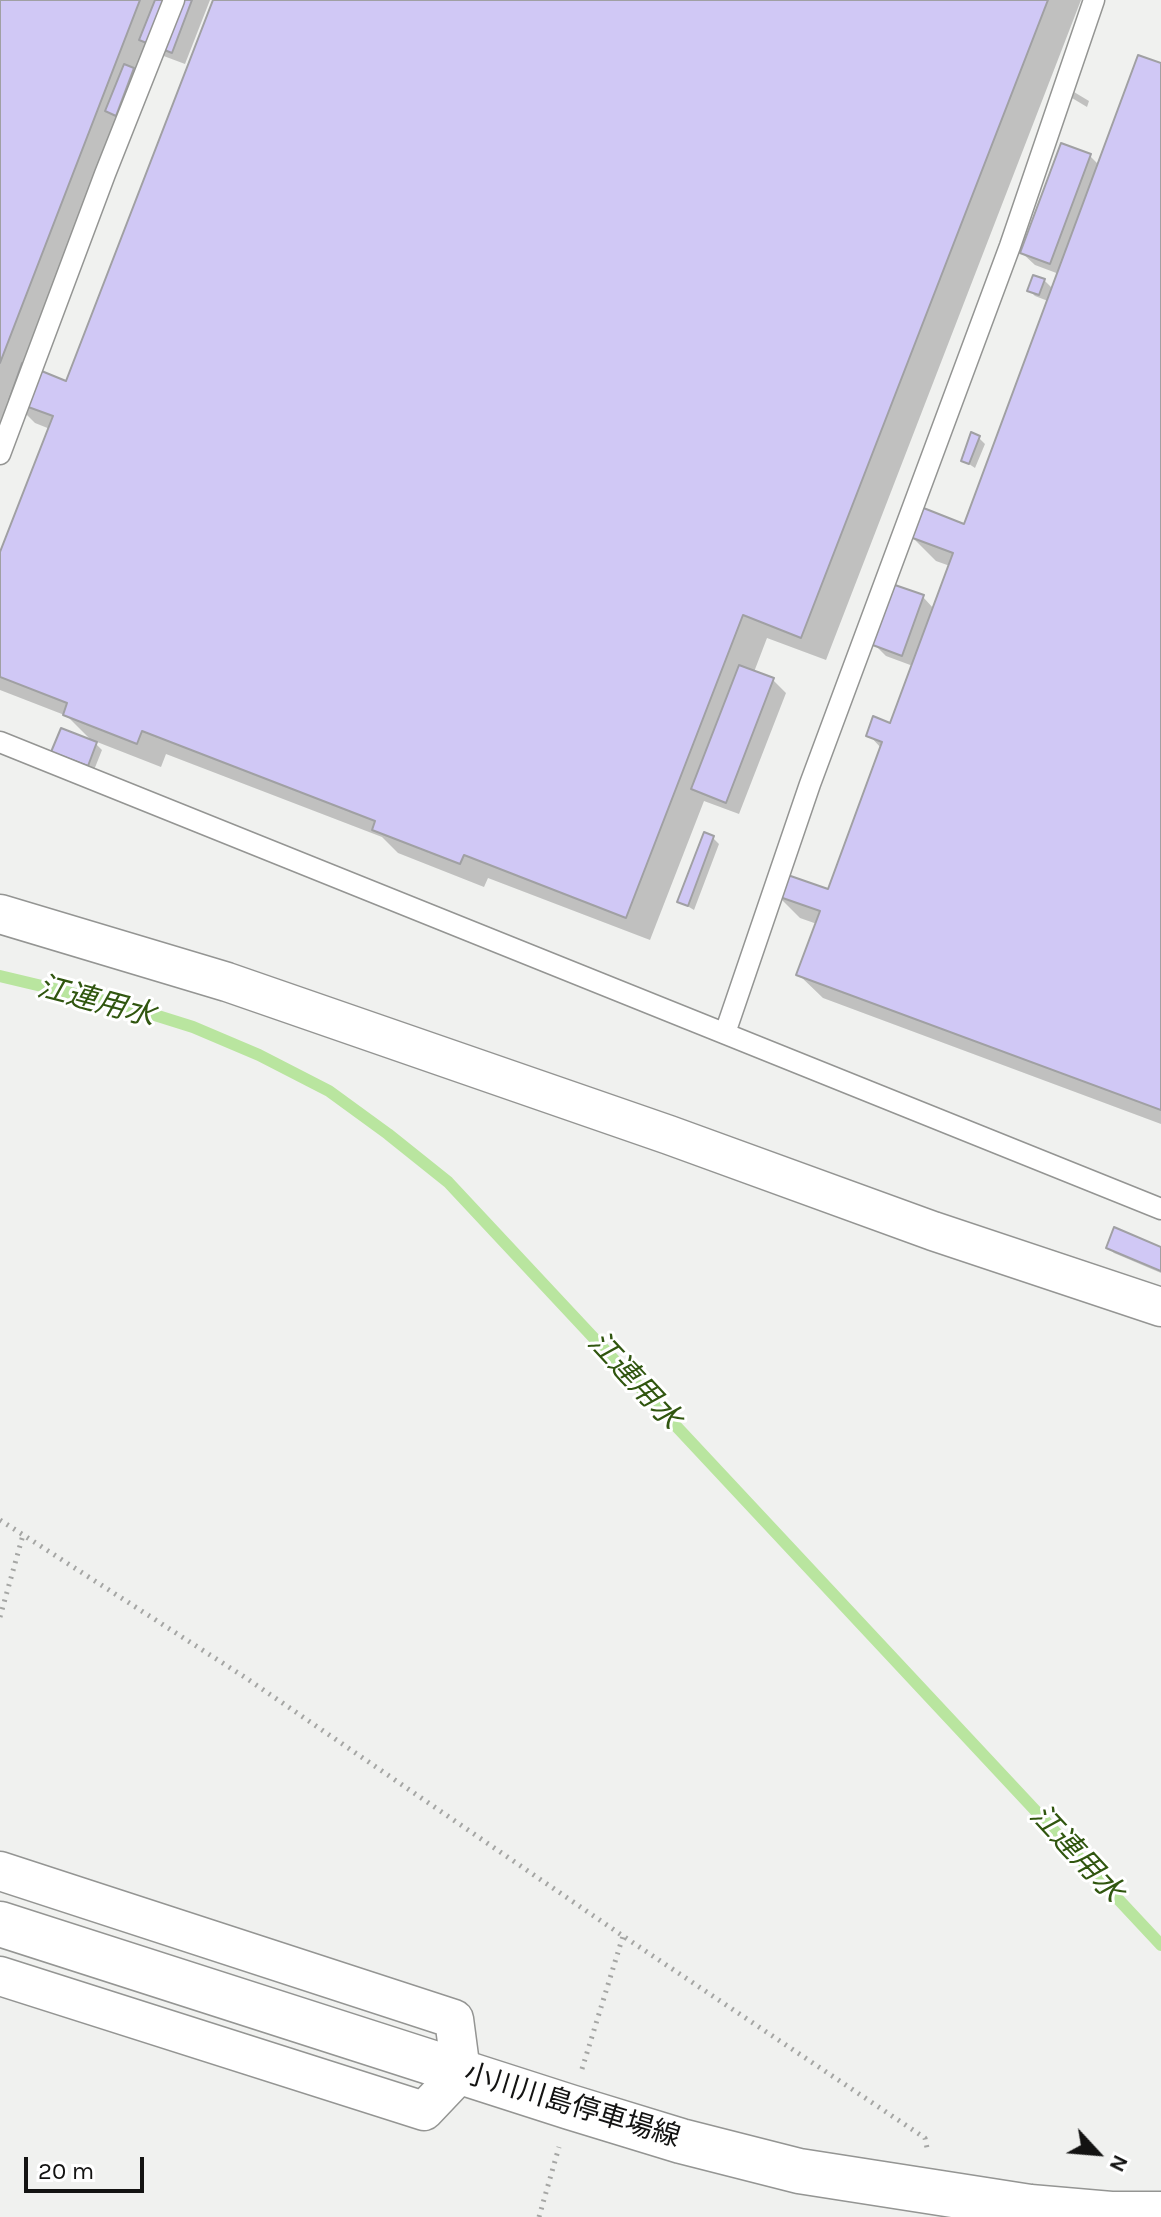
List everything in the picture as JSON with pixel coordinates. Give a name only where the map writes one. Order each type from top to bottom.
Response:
[{"type":"main road","name":"小川川島停車場線","points":[[0,1924],[570,2107],[681,2141],[799,2171],[1030,2207],[1111,2214],[1161,2214]]},
{"type":"street","points":[[0,914],[227,982],[669,1135],[933,1231],[1161,1307]]},
{"type":"street","points":[[0,1871],[454,2019],[461,2072],[424,2111],[0,1976]]},
{"type":"lane","points":[[0,454],[174,0]]},
{"type":"lane","points":[[725,1033],[810,784],[1010,246],[1094,0]]},
{"type":"lane","points":[[0,742],[1161,1209]]},
{"type":"path","points":[[0,1520],[246,1678],[925,2138],[937,2192]]},
{"type":"path","points":[[0,1617],[23,1535]]},
{"type":"path","points":[[539,2217],[623,1936]]},
{"type":"building","points":[[0,0],[140,0],[0,363]]},
{"type":"building","points":[[155,0],[192,0],[172,53],[139,40]]},
{"type":"building","points":[[213,0],[1048,0],[801,638],[743,615],[626,918],[464,855],[460,864],[372,830],[375,821],[142,731],[137,744],[63,715],[67,703],[0,677],[0,552],[53,416],[9,400],[22,363],[66,381]]},
{"type":"building","points":[[1138,55],[1161,63],[1161,1110],[796,975],[820,911],[774,895],[782,873],[828,889],[882,742],[866,736],[873,716],[890,723],[953,553],[910,537],[921,507],[964,524]]},
{"type":"building","points":[[124,64],[134,68],[116,116],[105,111]]},
{"type":"building","points":[[1061,143],[1091,154],[1050,264],[1020,253]]},
{"type":"building","points":[[1033,275],[1045,279],[1039,295],[1027,291]]},
{"type":"building","points":[[971,432],[980,436],[969,464],[961,461]]},
{"type":"building","points":[[892,584],[924,595],[902,656],[870,644]]},
{"type":"building","points":[[739,665],[774,678],[726,803],[691,789]]},
{"type":"building","points":[[61,728],[97,742],[88,766],[51,752]]},
{"type":"building","points":[[704,832],[714,836],[688,906],[677,902]]},
{"type":"building","points":[[1114,1227],[1161,1247],[1161,1271],[1106,1248]]},
{"type":"waterway","name":"江連用水","points":[[0,976],[126,1006],[193,1027],[259,1055],[329,1091],[448,1182],[1161,1945]]}]
